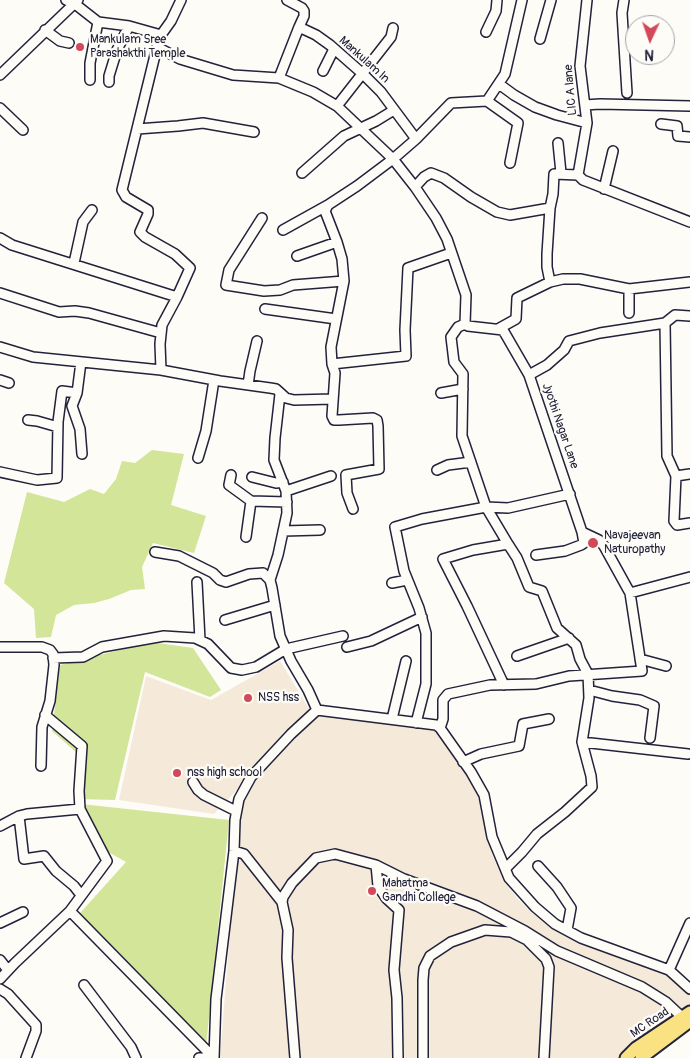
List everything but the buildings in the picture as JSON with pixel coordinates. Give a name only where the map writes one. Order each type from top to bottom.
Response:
[{"type":"main road","name":"MC Road","points":[[626,1058],[636,1048],[688,1017]]},
{"type":"main road","name":"MC Road","points":[[641,1058],[688,1017]]},
{"type":"street","points":[[66,0],[76,2],[98,22],[129,26],[161,35]]},
{"type":"street","points":[[161,370],[159,360],[162,325],[190,268],[175,254],[140,232],[148,210],[126,197],[122,190],[157,47],[161,35],[171,21],[181,0]]},
{"type":"street","points":[[486,32],[496,11],[497,0]]},
{"type":"street","points":[[487,101],[505,74],[522,0]]},
{"type":"street","points":[[540,39],[551,0]]},
{"type":"street","name":"LIC A lane","points":[[578,175],[587,123],[580,66],[587,0]]},
{"type":"street","points":[[624,0],[622,12],[627,94]]},
{"type":"street","points":[[279,78],[304,16],[302,8],[291,1]]},
{"type":"street","points":[[0,75],[76,2]]},
{"type":"street","points":[[90,80],[90,63],[98,22]]},
{"type":"street","points":[[109,82],[117,50],[129,26]]},
{"type":"street","name":"Mankulam ln","points":[[299,27],[316,35],[363,74],[381,92],[416,139]]},
{"type":"street","points":[[337,106],[391,37],[393,28]]},
{"type":"street","points":[[45,30],[60,41],[69,43]]},
{"type":"street","points":[[157,47],[180,59],[233,75],[279,78],[308,89],[337,106],[362,128],[393,159],[436,218],[447,239],[466,295],[465,324]]},
{"type":"street","points":[[323,72],[334,49]]},
{"type":"street","points":[[499,84],[535,107],[587,123]]},
{"type":"street","points":[[283,230],[328,206],[358,186],[416,139],[451,103],[487,101],[518,123],[510,163]]},
{"type":"street","points":[[585,105],[690,106]]},
{"type":"street","points":[[0,108],[23,130]]},
{"type":"street","points":[[302,173],[344,136],[394,110]]},
{"type":"street","points":[[137,129],[203,123],[254,132]]},
{"type":"street","points":[[661,124],[676,126],[678,136],[690,137]]},
{"type":"street","points":[[558,143],[561,173]]},
{"type":"street","points":[[604,189],[613,150]]},
{"type":"street","points":[[415,187],[424,177],[431,174],[444,178],[471,198],[497,212],[510,215],[550,208]]},
{"type":"street","points":[[550,282],[546,254],[554,174],[578,175],[582,180],[690,222]]},
{"type":"street","points":[[328,206],[325,211],[342,259],[344,281],[331,347],[332,364],[335,373],[332,416],[334,420],[373,418],[378,426],[379,469],[346,475],[347,493],[353,510]]},
{"type":"street","points":[[74,264],[83,222],[92,210]]},
{"type":"street","points":[[262,218],[229,270],[226,285],[264,291],[280,290],[292,285],[344,281]]},
{"type":"street","points":[[0,238],[12,245],[177,296]]},
{"type":"street","points":[[298,256],[337,242]]},
{"type":"street","points":[[332,364],[406,356],[405,330],[408,268],[451,253]]},
{"type":"street","points":[[498,328],[516,319],[517,298],[550,282],[580,279],[629,289],[690,282]]},
{"type":"street","points":[[629,289],[629,314]]},
{"type":"street","points":[[0,293],[59,312],[75,311],[89,313],[161,333]]},
{"type":"street","points":[[265,309],[336,319]]},
{"type":"street","name":"Jyothi Nagar Lane","points":[[582,532],[530,375],[547,366],[564,350],[569,341],[600,333],[665,323],[675,315],[690,316]]},
{"type":"street","points":[[665,323],[667,456],[676,476],[674,523],[680,525],[690,524]]},
{"type":"street","points":[[506,868],[537,834],[570,808],[592,787],[582,742],[589,698],[588,674],[580,659],[576,645],[558,628],[542,591],[529,588],[518,558],[486,507],[462,436],[463,374],[454,362],[451,337],[458,327],[465,324],[468,326],[503,330],[530,375]]},
{"type":"street","points":[[248,385],[257,341]]},
{"type":"street","points":[[0,347],[34,357],[161,370],[276,389],[280,394],[294,400],[333,400]]},
{"type":"street","points":[[81,362],[77,393],[72,406],[80,430],[82,454]]},
{"type":"street","points":[[198,458],[206,431],[214,380]]},
{"type":"street","points":[[441,393],[463,389]]},
{"type":"street","points":[[0,472],[37,480],[58,478],[58,427],[62,391],[77,393]]},
{"type":"street","points":[[270,580],[275,568],[288,502],[274,460],[280,394]]},
{"type":"street","points":[[28,420],[58,427]]},
{"type":"street","points":[[437,470],[448,465],[471,462]]},
{"type":"street","points":[[676,476],[690,474]]},
{"type":"street","points":[[231,476],[228,485],[251,501],[288,502]]},
{"type":"street","points":[[252,477],[284,486],[331,476]]},
{"type":"street","points":[[416,722],[426,684],[426,633],[422,617],[407,580],[395,527],[422,519],[486,507],[508,508],[570,494]]},
{"type":"street","points":[[246,537],[251,501]]},
{"type":"street","points":[[283,531],[320,530]]},
{"type":"street","points":[[536,555],[565,551],[581,545],[584,543],[582,532]]},
{"type":"street","points":[[440,728],[443,719],[443,700],[448,694],[490,685],[536,684],[569,676],[642,671],[630,593],[604,546],[599,540],[582,532]]},
{"type":"street","points":[[504,685],[443,559],[473,550],[508,544]]},
{"type":"street","points":[[155,552],[179,556],[213,573],[220,580],[226,582],[248,574],[263,573],[270,580],[280,636],[318,710]]},
{"type":"street","points":[[630,593],[690,577]]},
{"type":"street","points":[[392,583],[407,580]]},
{"type":"street","points":[[197,582],[200,640]]},
{"type":"street","points":[[225,620],[275,605]]},
{"type":"street","points":[[348,647],[370,641],[422,617]]},
{"type":"street","points":[[53,658],[83,657],[102,647],[164,636],[200,640],[208,644],[231,668],[242,670],[256,667],[286,649],[343,636]]},
{"type":"street","points":[[517,656],[569,638]]},
{"type":"street","points":[[0,648],[42,647],[50,650],[53,658],[50,701],[42,727],[41,766]]},
{"type":"street","points":[[640,658],[666,666]]},
{"type":"street","points":[[392,719],[406,661]]},
{"type":"street","points":[[589,690],[640,700],[654,706],[650,738]]},
{"type":"street","points":[[213,1057],[216,999],[234,851],[234,820],[239,799],[251,777],[291,734],[318,710],[436,725],[471,772],[484,795],[492,837],[509,878],[535,907],[555,924],[581,938],[669,970],[690,989]]},
{"type":"street","points":[[0,980],[8,970],[70,911],[107,861],[80,809],[79,791],[82,746],[45,715]]},
{"type":"street","points":[[463,762],[481,754],[519,746],[523,724],[549,719]]},
{"type":"street","points":[[582,742],[688,754]]},
{"type":"street","points":[[193,782],[204,795],[236,811]]},
{"type":"street","points":[[0,826],[27,814],[80,809]]},
{"type":"street","points":[[19,816],[24,859],[44,856],[56,871],[74,886],[81,895]]},
{"type":"street","points":[[234,851],[244,854],[282,902]]},
{"type":"street","points":[[295,1058],[287,958],[288,930],[282,902],[283,896],[292,883],[316,858],[334,854],[376,865],[404,879],[477,906],[525,931],[557,951],[642,988],[688,1017]]},
{"type":"street","points":[[376,865],[378,886],[386,898],[398,910],[394,970],[397,998],[398,1058]]},
{"type":"street","points":[[538,866],[557,886],[571,908],[567,930]]},
{"type":"street","points":[[70,911],[213,1057]]},
{"type":"street","points":[[0,923],[23,912]]},
{"type":"street","points":[[669,970],[690,923]]},
{"type":"street","points":[[423,1058],[424,968],[430,956],[451,942],[485,930],[511,932],[527,940],[546,959],[549,967],[544,1058]]},
{"type":"street","points":[[0,960],[8,970]]},
{"type":"street","points":[[84,985],[131,1047],[136,1058]]},
{"type":"street","points":[[1,990],[14,1000],[36,1025],[36,1031],[26,1058]]},
{"type":"street","points":[[392,1058],[397,1046]]},
{"type":"street","points":[[200,1058],[213,1057]]},
{"type":"shaded area","points":[[280,661],[311,712],[214,814],[119,800],[146,676],[211,700]]},
{"type":"shaded area","name":"Mahatma Gandhi College","points":[[321,714],[432,727],[438,731],[480,792],[492,855],[506,884],[518,899],[532,913],[553,928],[574,939],[663,972],[690,994],[690,1006],[623,1058],[220,1058],[236,854],[242,802],[252,780]]},
{"type":"green space","points":[[152,450],[184,454],[171,505],[206,516],[194,553],[153,543],[142,567],[145,589],[131,590],[94,603],[74,605],[56,615],[51,637],[36,638],[34,609],[4,583],[27,492],[64,502],[90,489],[104,494],[116,479],[122,461],[135,463]]},
{"type":"green space","points":[[151,642],[193,648],[221,690],[210,697],[145,672],[115,800],[79,799],[78,754],[52,731],[60,665]]},
{"type":"green space","points":[[81,804],[229,820],[205,1056],[73,921],[126,862],[101,848]]},
{"type":"place","name":"Mankulam Sree Parashakthi Temple","points":[[80,47]]},
{"type":"place","name":"Navajeevan Naturopathy","points":[[593,543]]},
{"type":"place","name":"NSS hss","points":[[248,698]]},
{"type":"place","name":"nss high school","points":[[177,773]]},
{"type":"place","name":"Mahatma Gandhi College","points":[[372,891]]}]
